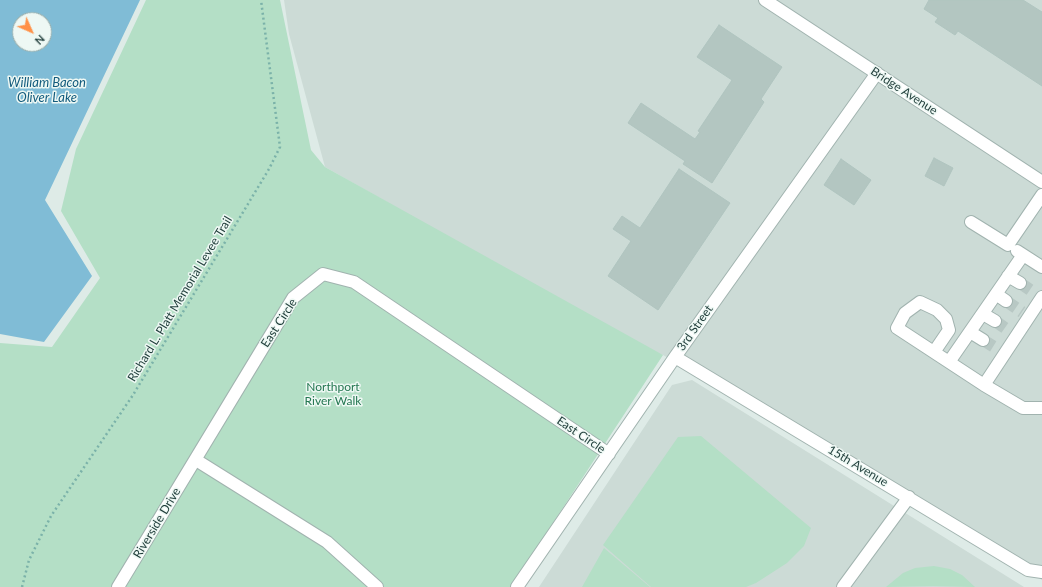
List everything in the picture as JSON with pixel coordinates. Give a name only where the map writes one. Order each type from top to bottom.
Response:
[{"type":"street","name":"Bridge Avenue","points":[[765,0],[1042,182]]},
{"type":"street","name":"3rd Street","points":[[517,587],[610,454],[675,357],[877,73]]},
{"type":"street","points":[[1008,245],[1042,195]]},
{"type":"street","points":[[971,222],[1042,267]]},
{"type":"street","points":[[949,362],[1023,255]]},
{"type":"street","name":"East Circle","points":[[196,460],[293,298],[323,274],[354,282],[610,454]]},
{"type":"street","points":[[1008,276],[1020,283]]},
{"type":"street","points":[[996,294],[1006,301]]},
{"type":"street","points":[[984,385],[1000,351],[1040,296]]},
{"type":"street","points":[[983,314],[995,321]]},
{"type":"street","points":[[970,332],[982,340]]},
{"type":"street","points":[[934,352],[984,385],[1023,408],[1042,408]]},
{"type":"street","name":"15th Avenue","points":[[675,357],[1028,570],[1042,572]]},
{"type":"street","points":[[196,460],[327,542],[377,587]]},
{"type":"street","name":"Riverside Drive","points":[[118,587],[196,460]]},
{"type":"street","points":[[843,587],[909,497]]},
{"type":"path","name":"Richard L. Platt Memorial Levee Trail","points":[[22,587],[29,560],[51,516],[133,395],[269,169],[280,147],[261,0]]},
{"type":"shaded area","points":[[284,0],[1042,0],[1042,580],[663,355],[642,347],[325,167],[289,34]]},
{"type":"shaded area","points":[[692,380],[1024,587],[539,587],[672,385]]},
{"type":"green space","name":"Northport River Walk","points":[[146,0],[280,0],[311,150],[325,167],[663,355],[511,587],[0,587],[0,343],[52,347],[100,278],[61,211],[76,149]]},
{"type":"green space","points":[[701,436],[811,528],[804,546],[787,563],[756,583],[746,587],[651,587],[603,545],[678,437]]},
{"type":"green space","points":[[604,548],[650,587],[582,587]]},
{"type":"green space","points":[[934,566],[950,569],[962,575],[975,587],[886,587],[903,573],[915,568]]},
{"type":"water","name":"William Bacon Oliver Lake","points":[[0,0],[140,0],[45,200],[92,276],[44,342],[0,334]]},
{"type":"building","points":[[929,0],[1023,0],[1042,12],[1042,86],[958,31],[955,35],[935,22],[938,18],[924,9]]},
{"type":"building","points":[[719,25],[782,67],[761,99],[764,102],[712,183],[683,164],[685,161],[628,123],[641,103],[695,139],[700,132],[698,131],[732,80],[697,57]]},
{"type":"building","points":[[934,158],[953,168],[944,186],[925,176]]},
{"type":"building","points":[[841,159],[871,180],[854,205],[824,185]]},
{"type":"building","points":[[679,169],[730,203],[658,310],[608,276],[631,241],[613,229],[622,216],[640,228]]},
{"type":"tunnel","points":[[1020,283],[1035,293]]},
{"type":"tunnel","points":[[1006,301],[1022,312]]},
{"type":"tunnel","points":[[995,321],[1008,330]]},
{"type":"tunnel","points":[[983,340],[996,348]]}]
